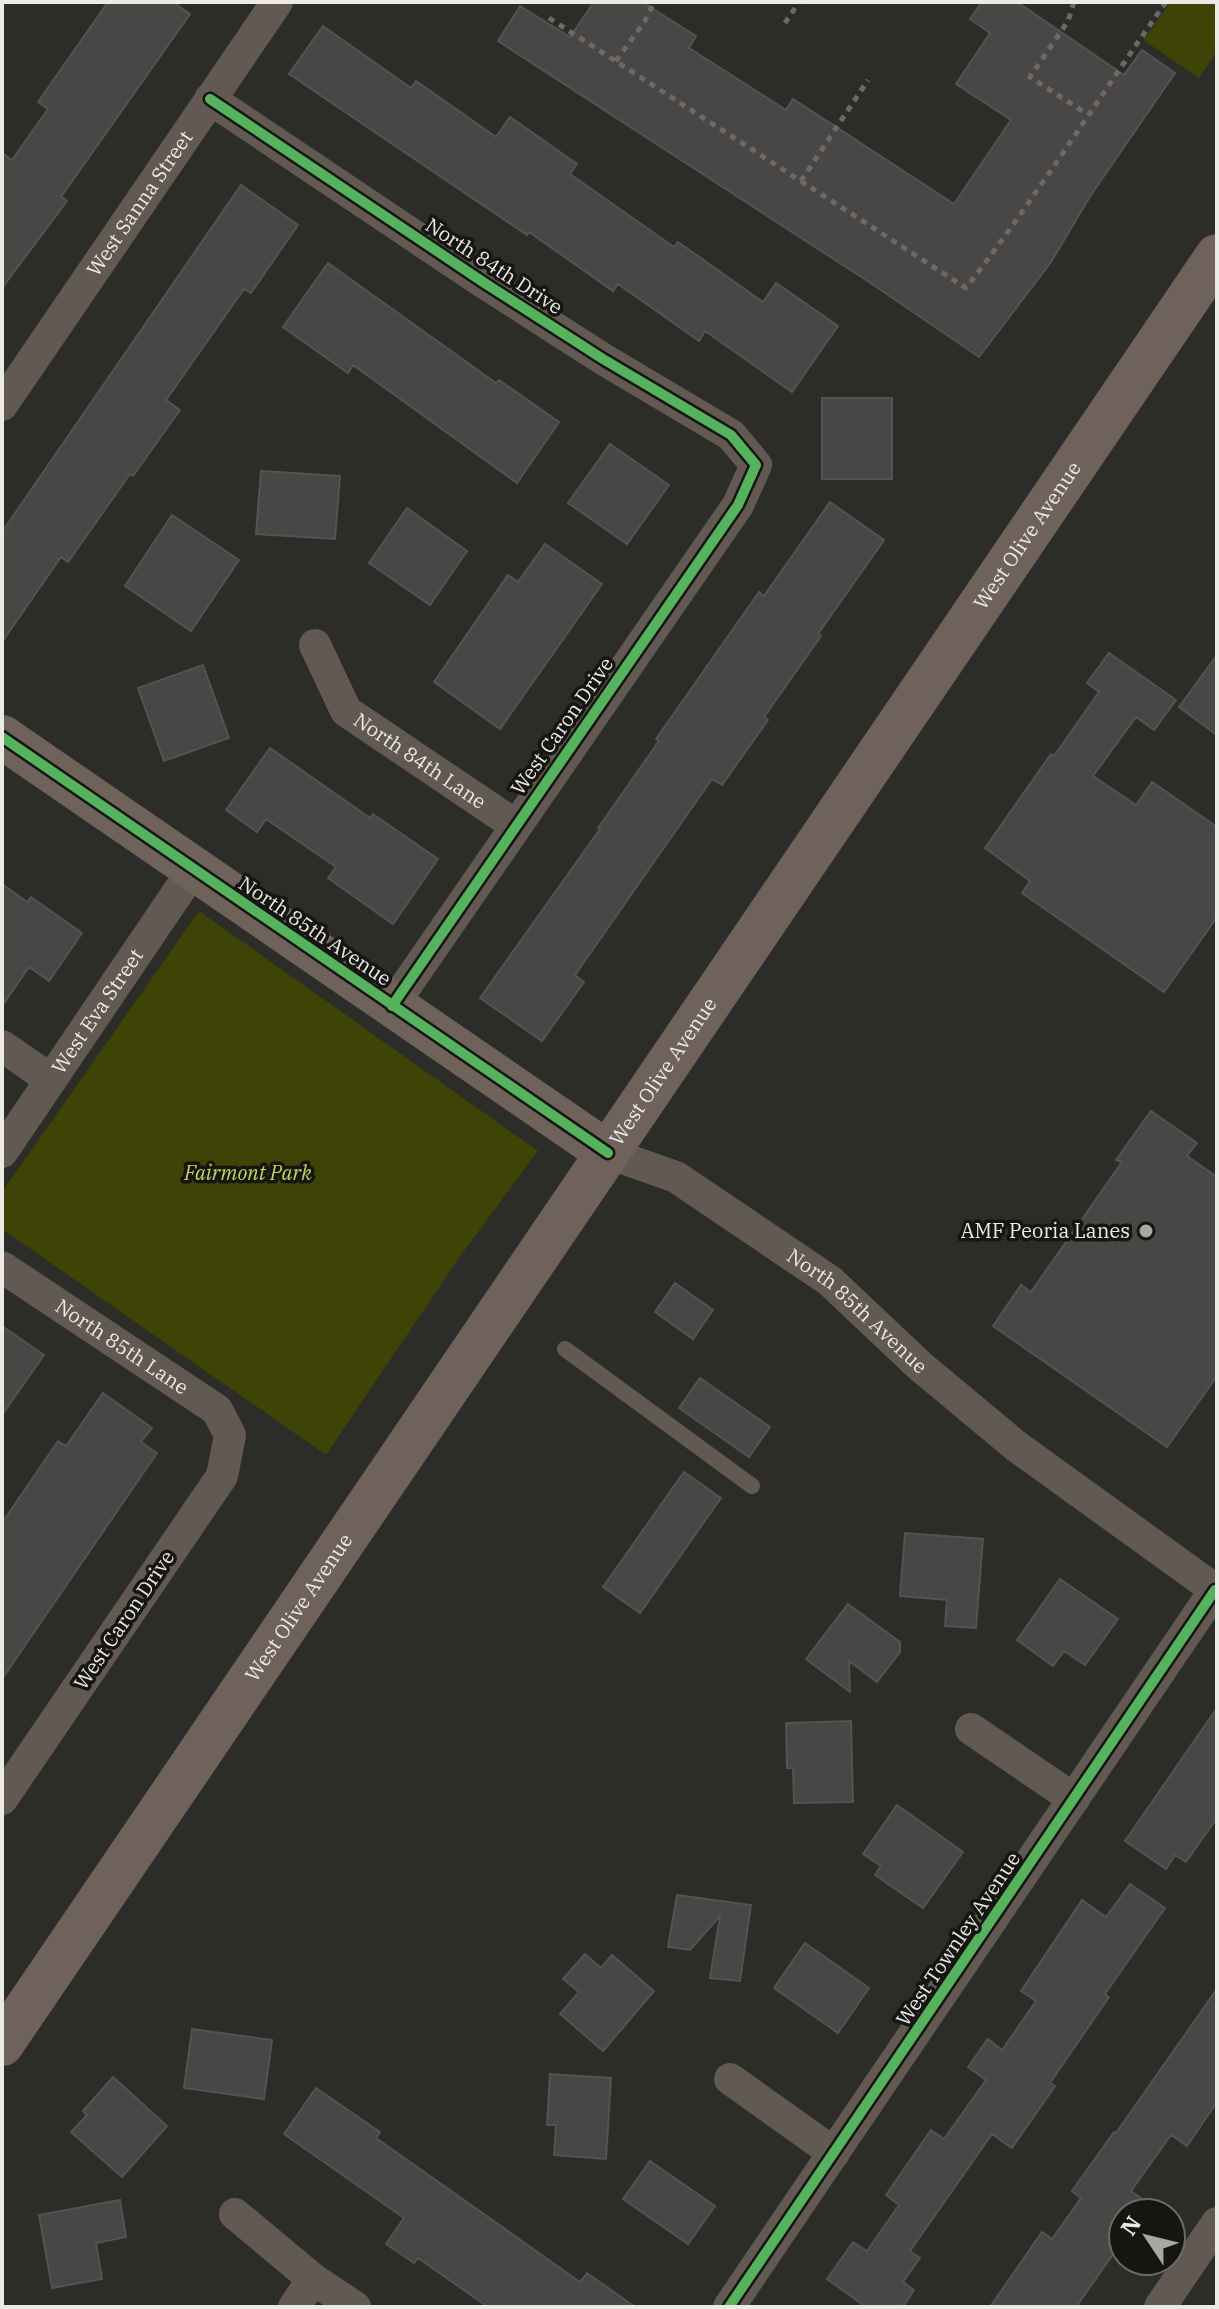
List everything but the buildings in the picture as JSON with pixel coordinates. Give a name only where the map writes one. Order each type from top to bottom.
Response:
[{"type":"main road","name":"West Olive Avenue","points":[[2,2044],[1217,256]]},
{"type":"main road","name":"North 85th Avenue","points":[[2,737],[608,1153]]},
{"type":"street","name":"West Sanna Street","points":[[2,405],[277,2]]},
{"type":"street","name":"North 84th Drive","points":[[210,99],[483,282],[603,359],[731,435],[756,465]]},
{"type":"street","name":"West Caron Drive","points":[[392,1006],[738,505],[756,465]]},
{"type":"street","name":"North 84th Lane","points":[[315,645],[346,711],[515,825]]},
{"type":"street","name":"West Eva Street","points":[[2,1152],[193,870]]},
{"type":"street","points":[[2,1046],[51,1080]]},
{"type":"street","name":"North 85th Avenue","points":[[608,1153],[676,1177],[830,1281],[920,1366],[1016,1446],[1216,1591]]},
{"type":"street","name":"North 85th Lane","points":[[2,1267],[217,1410],[230,1435]]},
{"type":"street","name":"West Caron Drive","points":[[2,1799],[222,1476],[230,1435]]},
{"type":"street","name":"West Townley Avenue","points":[[729,2307],[1216,1591]]},
{"type":"street","points":[[971,1729],[1074,1799]]},
{"type":"street","points":[[730,2079],[834,2153]]},
{"type":"street","points":[[235,2214],[313,2279],[355,2307]]},
{"type":"street","points":[[1160,2307],[1217,2223]]},
{"type":"street","points":[[294,2307],[313,2279]]},
{"type":"lane","points":[[565,1349],[752,1486]]},
{"type":"path","points":[[616,61],[645,21],[654,2]]},
{"type":"path","points":[[785,23],[799,2]]},
{"type":"path","points":[[1074,2],[1068,21],[1030,77],[1087,114]]},
{"type":"path","points":[[549,18],[966,288],[1016,224],[1087,114],[1166,2]]},
{"type":"path","points":[[801,181],[868,80]]},
{"type":"green space","points":[[1171,2],[1217,2],[1217,51],[1199,78],[1143,40]]},
{"type":"green space","name":"Fairmont Park","points":[[199,911],[538,1151],[461,1255],[326,1455],[2,1229],[2,1192]]},
{"type":"cycle path","points":[[210,99],[483,282],[603,359],[731,435],[756,465],[738,505],[392,1006]]},
{"type":"cycle path","points":[[2,737],[608,1153]]},
{"type":"cycle path","points":[[729,2307],[1215,1590]]},
{"type":"place","name":"AMF Peoria Lanes","points":[[1146,1231]]}]
